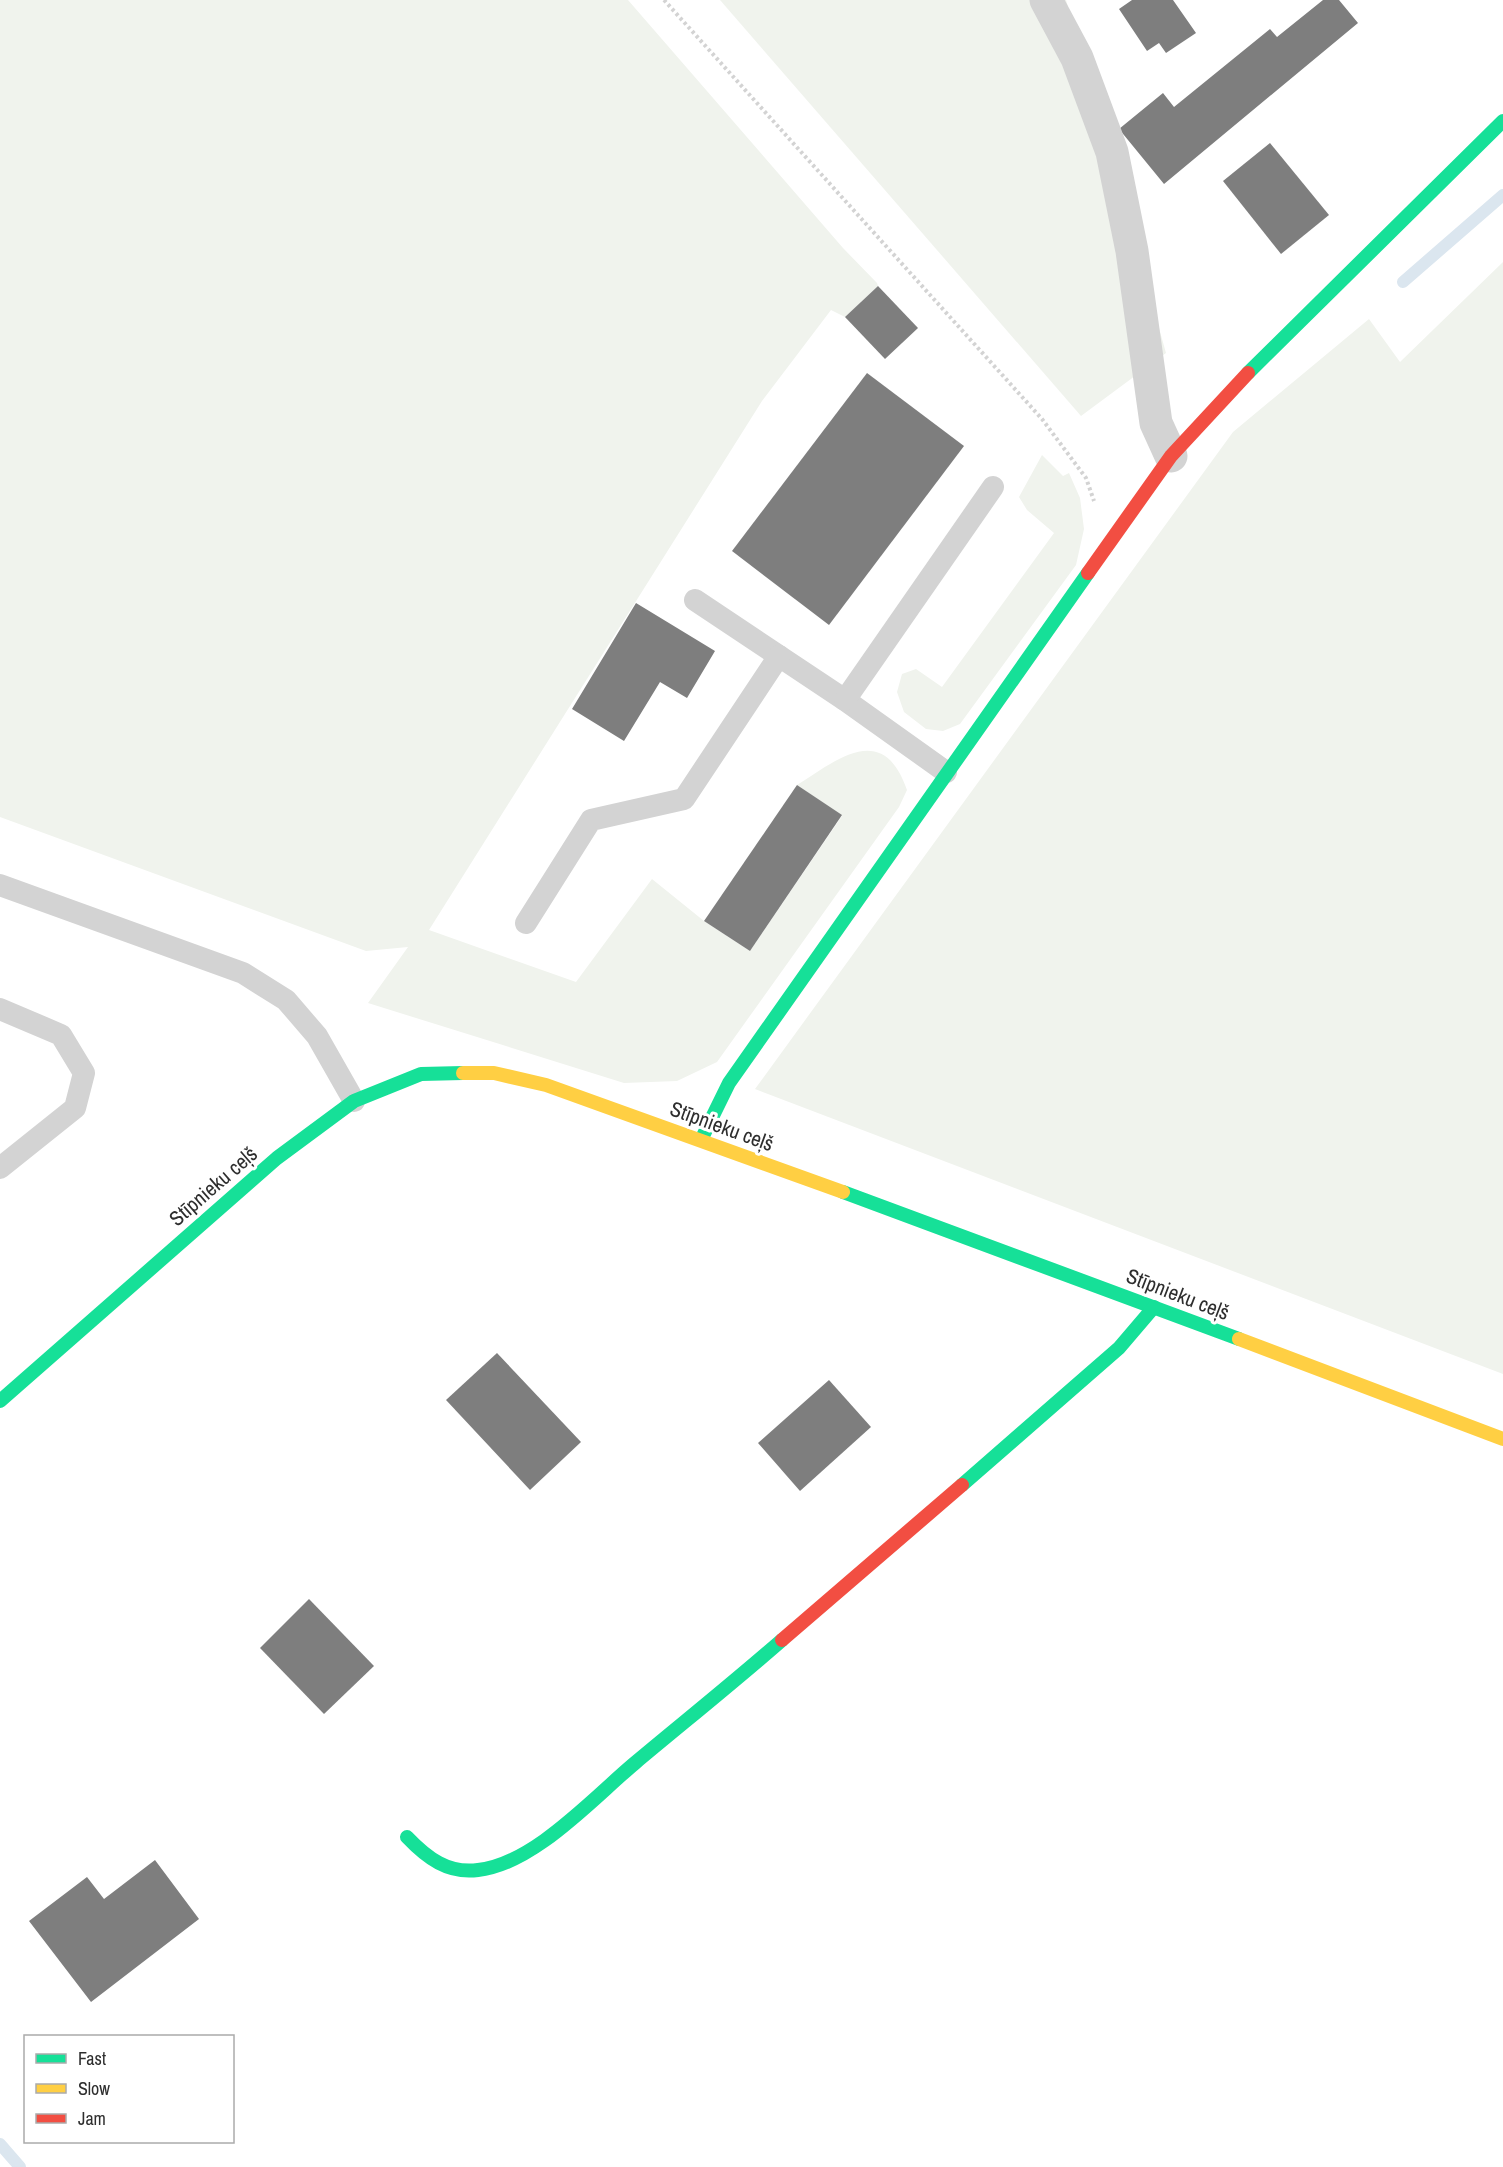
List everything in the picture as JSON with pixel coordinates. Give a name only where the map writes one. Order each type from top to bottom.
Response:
[{"type":"street","points":[[1046,0],[1077,58],[1112,152],[1132,251],[1156,423],[1171,456]]},
{"type":"street","points":[[701,1140],[729,1083],[946,772],[1110,545],[1171,456],[1268,352],[1503,121]]},
{"type":"street","name":"Stīpnieku ceļš","points":[[0,1401],[277,1158],[354,1101],[421,1074],[494,1072],[546,1085],[701,1140],[1503,1439]]},
{"type":"street","points":[[407,1837],[422,1854],[436,1864],[453,1871],[469,1872],[492,1868],[510,1860],[543,1838],[684,1723],[1110,1356],[1154,1307]]},
{"type":"lane","points":[[846,700],[993,487]]},
{"type":"lane","points":[[695,600],[846,700],[946,772]]},
{"type":"lane","points":[[526,923],[591,820],[684,799],[779,656]]},
{"type":"lane","points":[[0,885],[243,973],[286,1000],[317,1036],[354,1101]]},
{"type":"lane","points":[[0,1009],[61,1035],[84,1072],[75,1108],[0,1168]]},
{"type":"path","points":[[664,0],[1042,419],[1086,478],[1110,545]]},
{"type":"shaded area","points":[[0,0],[628,0],[843,248],[877,283],[878,286],[845,317],[831,310],[762,401],[429,930],[576,982],[652,879],[704,921],[750,951],[842,816],[797,785],[828,765],[858,752],[872,751],[885,756],[897,769],[907,790],[899,807],[717,1062],[677,1081],[624,1083],[368,1003],[408,947],[366,951],[0,817]]},
{"type":"shaded area","points":[[720,0],[1066,0],[1166,353],[1081,416]]},
{"type":"shaded area","points":[[1503,262],[1503,1374],[755,1089],[1233,432],[1369,319],[1400,362]]},
{"type":"shaded area","points":[[1042,455],[1063,476],[1069,473],[1080,498],[1084,529],[1076,565],[960,724],[943,731],[926,729],[904,712],[897,692],[902,674],[916,669],[942,687],[1054,533],[1027,510],[1019,497]]},
{"type":"building","points":[[1132,0],[1173,0],[1196,33],[1166,53],[1159,43],[1147,51],[1119,9]]},
{"type":"building","points":[[1323,0],[1339,0],[1358,23],[1164,184],[1119,129],[1163,93],[1174,107],[1270,29],[1277,37]]},
{"type":"building","points":[[1270,143],[1329,215],[1281,254],[1223,181]]},
{"type":"building","points":[[878,286],[918,328],[885,359],[845,317]]},
{"type":"building","points":[[867,373],[964,446],[829,625],[732,551]]},
{"type":"building","points":[[636,603],[715,651],[687,698],[660,682],[624,741],[572,709]]},
{"type":"building","points":[[797,785],[842,815],[750,951],[704,921]]},
{"type":"building","points":[[497,1353],[581,1442],[530,1490],[446,1400]]},
{"type":"building","points":[[829,1380],[871,1427],[800,1491],[758,1443]]},
{"type":"building","points":[[309,1599],[374,1666],[324,1714],[260,1648]]},
{"type":"building","points":[[155,1860],[199,1919],[91,2002],[29,1921],[87,1877],[104,1899]]},
{"type":"waterway","points":[[1403,282],[1503,195]]},
{"type":"waterway","points":[[0,2144],[20,2167]]},
{"type":"traffic: fast","points":[[1248,373],[1503,121]]},
{"type":"traffic: fast","points":[[701,1140],[729,1083],[1088,573]]},
{"type":"traffic: fast","points":[[0,1401],[277,1158],[354,1101],[421,1074],[463,1073]]},
{"type":"traffic: fast","points":[[843,1192],[1239,1339]]},
{"type":"traffic: fast","points":[[962,1485],[1119,1348],[1154,1307]]},
{"type":"traffic: fast","points":[[407,1837],[430,1858],[448,1867],[467,1871],[499,1865],[520,1856],[541,1843],[582,1811],[635,1763],[782,1640]]},
{"type":"traffic: slow","points":[[463,1073],[494,1073],[546,1085],[843,1192]]},
{"type":"traffic: slow","points":[[1239,1339],[1503,1439]]},
{"type":"traffic: jam","points":[[1088,573],[1171,456],[1248,373]]},
{"type":"traffic: jam","points":[[782,1640],[962,1485]]}]
